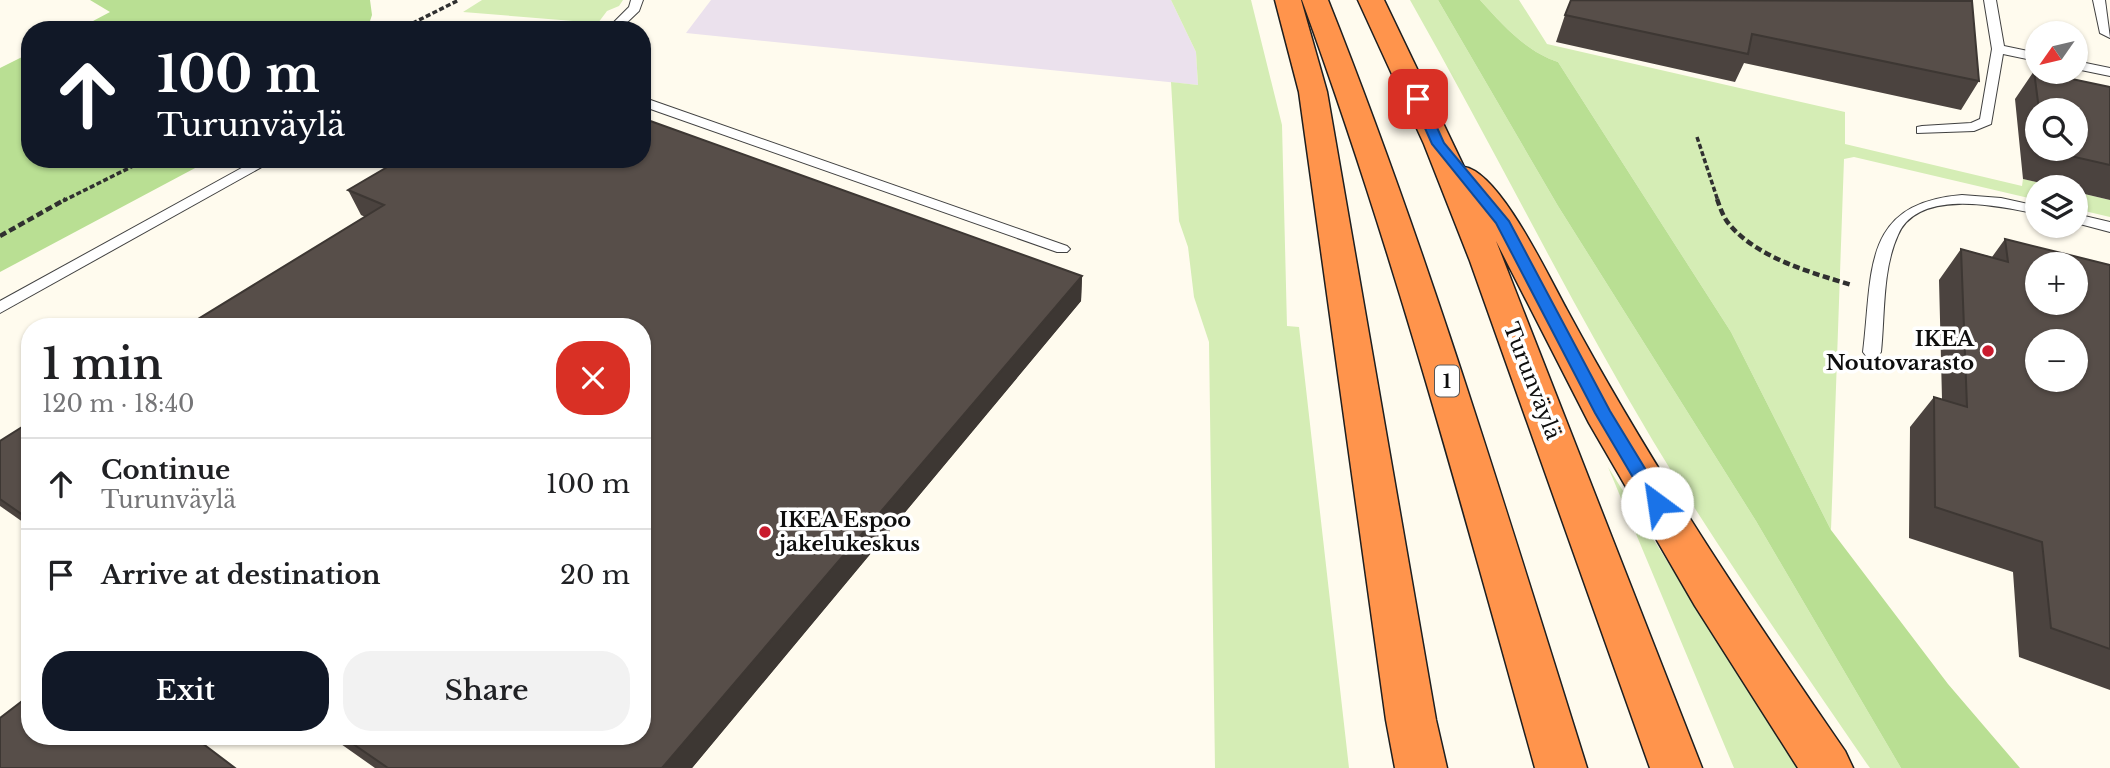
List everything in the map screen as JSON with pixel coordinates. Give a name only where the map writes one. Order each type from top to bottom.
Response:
[{"type":"highway","points":[[1288,0],[1313,92],[1410,744],[1421,768]]},
{"type":"highway","name":"1","points":[[1315,0],[1350,89],[1430,324],[1561,768]]},
{"type":"highway","name":"Turunväylä","points":[[1371,0],[1438,144],[1487,261],[1676,768]]},
{"type":"highway","points":[[1438,144],[1502,221],[1603,413],[1711,593],[1826,768]]},
{"type":"lane","points":[[621,21],[635,8],[637,0]]},
{"type":"lane","points":[[1922,130],[1974,127],[1986,121],[1998,49],[1990,0]]},
{"type":"lane","points":[[2099,0],[2106,33],[2110,34]]},
{"type":"lane","points":[[1998,49],[2025,55]]},
{"type":"lane","points":[[2088,67],[2110,72]]},
{"type":"lane","points":[[651,104],[1062,250]]},
{"type":"lane","points":[[0,308],[254,168]]},
{"type":"lane","points":[[1872,352],[1884,253],[1894,227],[1916,209],[1951,200],[1996,200],[2025,207]]},
{"type":"lane","points":[[2088,222],[2110,227]]},
{"type":"path","points":[[415,21],[459,0]]},
{"type":"path","points":[[1697,137],[1727,221],[1741,234],[1796,266],[1880,292]]},
{"type":"path","points":[[0,236],[84,189],[128,168]]},
{"type":"shaded area","points":[[711,0],[1171,0],[1196,52],[1198,85],[686,33]]},
{"type":"green space","points":[[90,0],[370,0],[372,15],[370,21],[93,21],[110,12]]},
{"type":"green space","points":[[482,0],[623,0],[619,6],[607,11],[600,21],[463,12]]},
{"type":"green space","points":[[1171,0],[1251,0],[1282,125],[1287,326],[1299,327],[1349,768],[1215,768],[1209,342],[1194,297],[1188,247],[1179,221],[1171,82],[1198,85],[1196,52]]},
{"type":"green space","points":[[1410,0],[1438,0],[1558,206],[1756,521],[1901,768],[1870,768],[1704,523],[1590,332]]},
{"type":"green space","points":[[1438,0],[1480,0],[1525,44],[1558,62],[1731,332],[1831,530],[1948,684],[2020,768],[1901,768],[1756,521],[1558,206]]},
{"type":"green space","points":[[1480,0],[1519,0],[1547,44],[1845,112],[1845,144],[2022,186],[2025,179],[2025,197],[1854,157],[1844,159],[1831,530],[1731,332],[1558,62],[1535,51],[1506,28]]},
{"type":"green space","points":[[21,58],[21,168],[195,168],[0,272],[0,68]]},
{"type":"green space","points":[[2088,195],[2110,200],[2110,217],[2088,212]]},
{"type":"green space","points":[[1608,467],[1711,631],[1802,768],[1734,768]]},
{"type":"building","points":[[1571,0],[1972,1],[1979,81],[1752,34],[1748,54],[1565,15]]},
{"type":"building","points":[[2088,82],[2110,87],[2110,165],[2088,160],[2088,98],[2037,98],[2036,84]]},
{"type":"building","name":"IKEA Espoo jakelukeskus","points":[[651,121],[1082,276],[662,768],[388,768],[355,745],[651,745],[651,318],[200,318],[384,205],[348,190],[386,168],[651,168]]},
{"type":"building","points":[[2005,239],[2058,252],[2025,252],[2025,315],[2088,315],[2088,260],[2110,265],[2110,649],[2051,628],[2042,542],[1935,507],[1934,397],[1967,407],[1961,249],[2008,262]]},
{"type":"building","points":[[21,428],[21,514],[0,499],[0,441]]},
{"type":"building","points":[[21,702],[21,745],[205,745],[235,768],[0,768],[0,718]]},
{"type":"place","name":"IKEA Noutovarasto","points":[[1988,351]]},
{"type":"place","name":"IKEA Espoo jakelukeskus","points":[[765,532]]},
{"type":"route","points":[[1418,99],[1438,144],[1502,221],[1603,413],[1657,503]]}]
